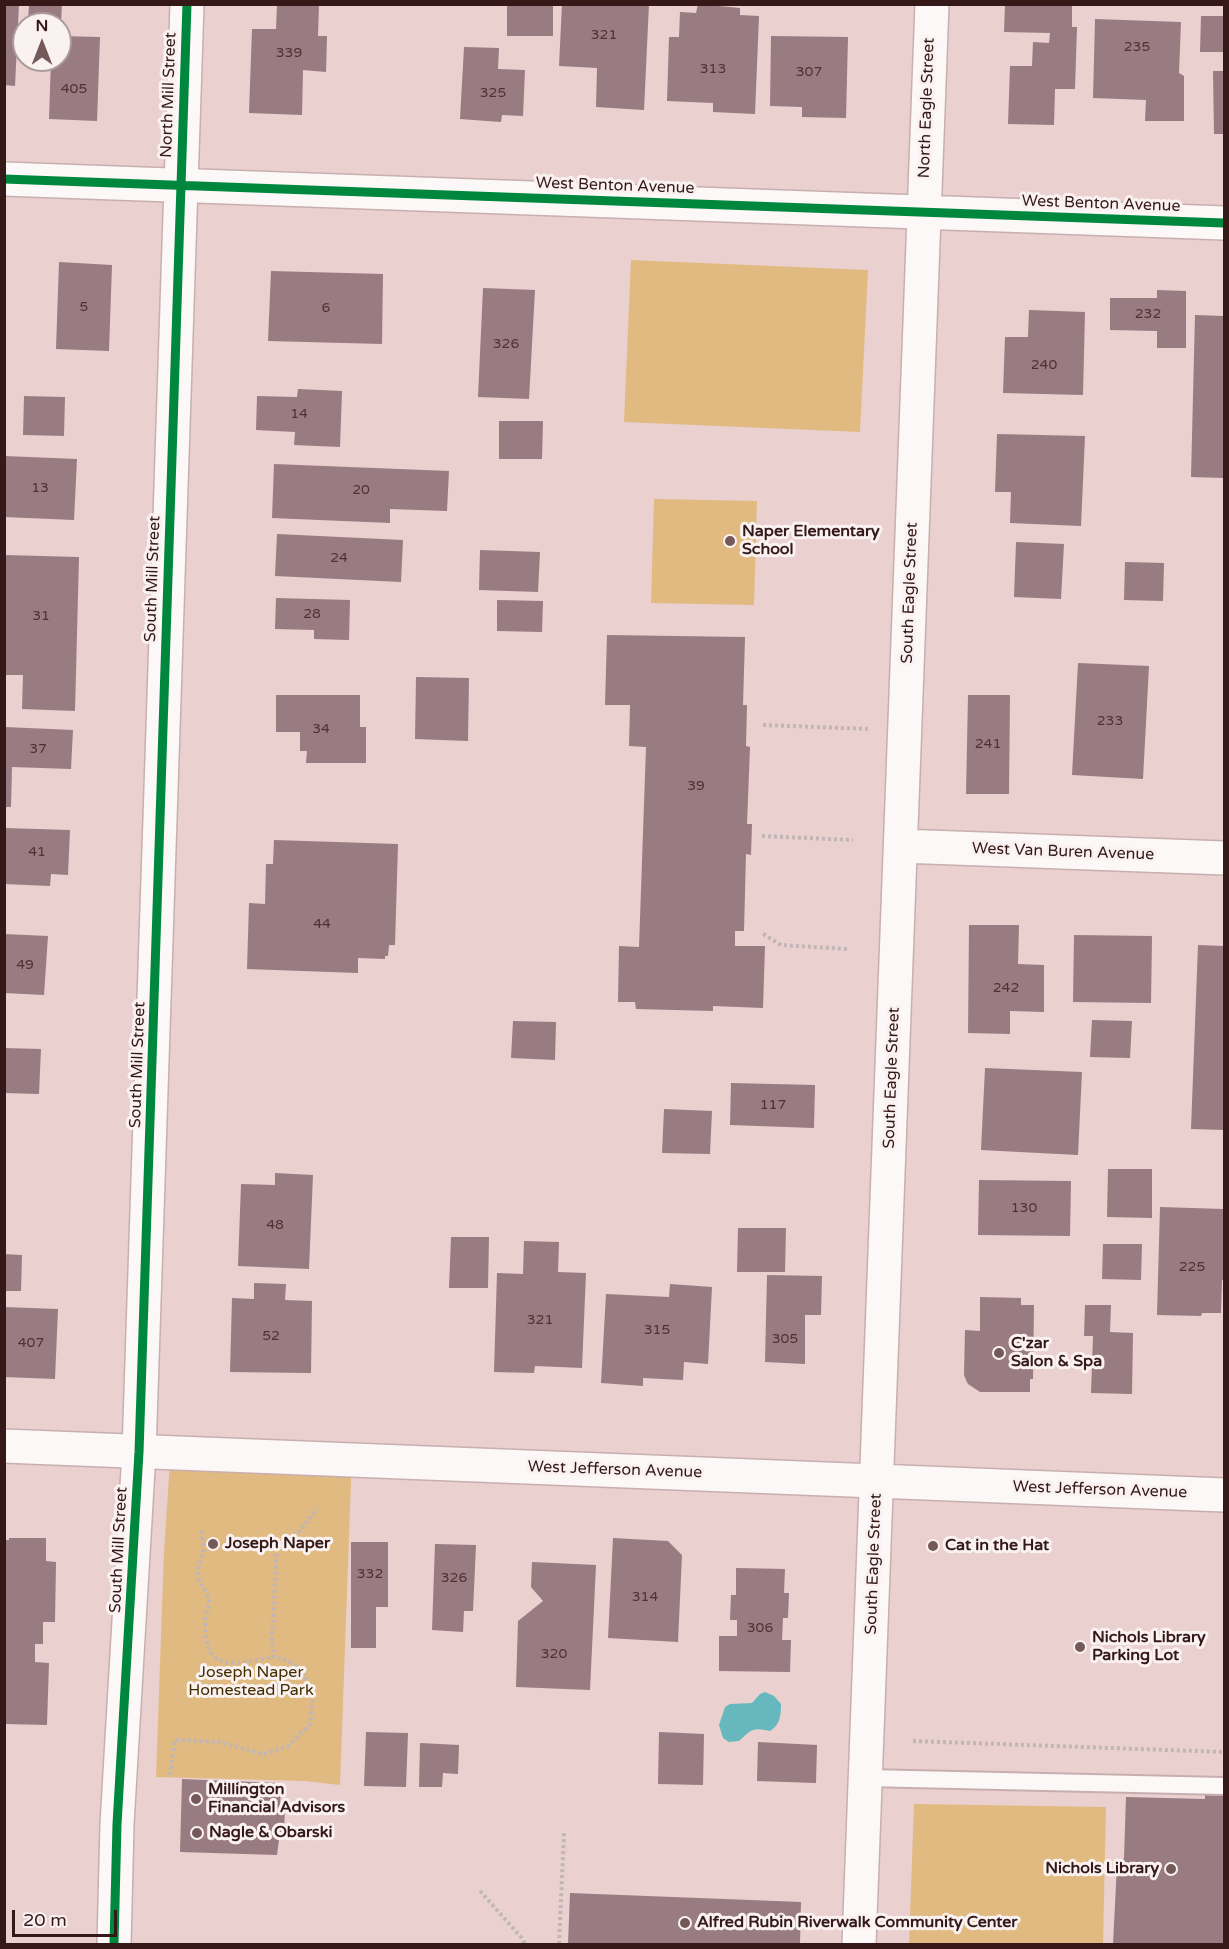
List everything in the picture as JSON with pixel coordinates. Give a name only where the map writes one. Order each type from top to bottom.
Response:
[{"type":"street","name":"North Mill Street","points":[[181,186],[187,4]]},
{"type":"street","name":"North Eagle Street","points":[[923,212],[932,4]]},
{"type":"street","name":"West Benton Avenue","points":[[4,179],[1224,223]]},
{"type":"street","name":"South Mill Street","points":[[116,1939],[117,1824],[139,1452],[181,186]]},
{"type":"street","name":"South Eagle Street","points":[[859,1944],[923,212]]},
{"type":"street","name":"West Van Buren Avenue","points":[[901,846],[1224,858]]},
{"type":"street","name":"West Jefferson Avenue","points":[[4,1446],[1224,1495]]},
{"type":"lane","points":[[866,1778],[1224,1786]]},
{"type":"path","points":[[763,725],[875,729]]},
{"type":"path","points":[[762,836],[853,840]]},
{"type":"path","points":[[763,933],[781,945],[848,949]]},
{"type":"path","points":[[273,1657],[277,1545],[301,1530],[317,1508]]},
{"type":"path","points":[[170,1775],[175,1740],[218,1742],[264,1754],[288,1746],[310,1724],[313,1696],[303,1670],[287,1660],[273,1657],[236,1664],[224,1663],[216,1660],[209,1650],[205,1620],[209,1602],[207,1593],[197,1575],[202,1556],[202,1531]]},
{"type":"path","points":[[913,1741],[1224,1752]]},
{"type":"path","points":[[559,1944],[564,1833]]},
{"type":"path","points":[[480,1891],[525,1944]]},
{"type":"green space","points":[[631,260],[868,270],[860,432],[624,422]]},
{"type":"green space","points":[[654,499],[757,501],[754,605],[651,603]]},
{"type":"green space","name":"Joseph Naper Homestead Park","points":[[171,1447],[352,1454],[340,1785],[305,1781],[156,1777],[164,1552]]},
{"type":"green space","points":[[914,1804],[1106,1807],[1103,1944],[909,1944]]},
{"type":"water","points":[[765,1692],[774,1696],[781,1704],[776,1726],[770,1731],[753,1730],[739,1741],[729,1742],[723,1738],[719,1725],[725,1707],[730,1704],[752,1703]]},
{"type":"building","points":[[4,4],[19,4],[19,12],[12,12],[12,72],[16,72],[15,86],[4,85]]},
{"type":"building","points":[[29,4],[62,4],[62,12],[29,12]]},
{"type":"building","points":[[277,4],[319,4],[318,36],[327,36],[326,72],[303,70],[302,115],[249,113],[252,29],[276,29]]},
{"type":"building","points":[[507,4],[553,4],[553,36],[507,36]]},
{"type":"building","points":[[562,4],[649,4],[644,110],[596,107],[597,68],[559,66]]},
{"type":"building","points":[[698,4],[740,8],[740,15],[759,16],[755,114],[713,112],[713,103],[667,101],[669,37],[679,37],[680,12],[696,13]]},
{"type":"building","points":[[1005,4],[1072,4],[1072,27],[1077,27],[1075,89],[1055,89],[1054,125],[1008,124],[1010,66],[1032,66],[1033,42],[1049,43],[1050,33],[1004,32]]},
{"type":"building","points":[[1201,16],[1224,16],[1224,52],[1200,52]]},
{"type":"building","points":[[1095,19],[1181,22],[1179,73],[1184,76],[1184,121],[1145,121],[1146,100],[1093,98]]},
{"type":"building","points":[[72,36],[100,37],[97,121],[49,119],[51,72],[72,72]]},
{"type":"building","points":[[771,36],[848,37],[846,118],[802,117],[802,107],[770,106]]},
{"type":"building","points":[[464,47],[499,48],[498,69],[525,70],[523,116],[502,115],[501,122],[460,119]]},
{"type":"building","points":[[1213,71],[1224,71],[1224,134],[1214,134]]},
{"type":"building","points":[[59,262],[112,265],[109,351],[56,349]]},
{"type":"building","points":[[271,271],[383,274],[382,344],[268,341]]},
{"type":"building","points":[[483,288],[535,290],[529,399],[478,397]]},
{"type":"building","points":[[1157,290],[1186,291],[1186,348],[1157,348],[1157,331],[1110,330],[1110,298],[1157,298]]},
{"type":"building","points":[[1029,310],[1085,312],[1083,395],[1003,393],[1005,337],[1028,337]]},
{"type":"building","points":[[1195,315],[1224,316],[1224,478],[1191,477]]},
{"type":"building","points":[[298,389],[342,391],[340,447],[294,445],[295,432],[256,430],[257,396],[297,397]]},
{"type":"building","points":[[24,396],[65,397],[64,436],[23,435]]},
{"type":"building","points":[[499,421],[543,421],[542,459],[499,459]]},
{"type":"building","points":[[997,434],[1085,436],[1081,526],[1010,523],[1011,492],[995,492]]},
{"type":"building","points":[[4,456],[77,459],[74,520],[4,517]]},
{"type":"building","points":[[274,464],[449,471],[447,511],[390,509],[390,523],[272,518]]},
{"type":"building","points":[[277,534],[403,540],[401,582],[275,576]]},
{"type":"building","points":[[1016,542],[1064,544],[1061,599],[1014,597]]},
{"type":"building","points":[[480,550],[540,552],[538,592],[479,590]]},
{"type":"building","points":[[4,555],[79,557],[75,711],[22,709],[23,675],[4,675]]},
{"type":"building","points":[[1125,562],[1164,563],[1163,601],[1124,600]]},
{"type":"building","points":[[276,598],[350,600],[349,640],[314,639],[314,630],[275,629]]},
{"type":"building","points":[[497,600],[543,601],[542,632],[497,631]]},
{"type":"building","points":[[607,635],[745,637],[743,705],[747,705],[746,746],[750,747],[747,824],[752,824],[751,855],[746,854],[744,931],[735,931],[735,946],[765,946],[763,1008],[713,1006],[713,1011],[636,1009],[635,1002],[618,1002],[619,946],[639,947],[646,747],[629,746],[630,705],[605,705]]},
{"type":"building","points":[[1078,663],[1149,666],[1143,779],[1072,775]]},
{"type":"building","points":[[416,677],[469,678],[468,741],[415,739]]},
{"type":"building","points":[[276,695],[360,695],[360,727],[366,727],[366,763],[306,763],[307,751],[300,751],[300,732],[276,732]]},
{"type":"building","points":[[968,695],[1010,695],[1009,794],[966,794]]},
{"type":"building","points":[[5,727],[73,730],[71,769],[12,767],[11,807],[5,807]]},
{"type":"building","points":[[4,828],[70,830],[68,875],[51,874],[50,886],[4,884]]},
{"type":"building","points":[[274,840],[398,844],[395,945],[389,945],[388,956],[385,956],[385,959],[358,958],[358,973],[247,969],[249,903],[265,904],[266,864],[273,864]]},
{"type":"building","points":[[969,925],[1019,925],[1018,964],[1044,965],[1044,1012],[1010,1011],[1010,1034],[968,1033]]},
{"type":"building","points":[[4,934],[48,936],[44,995],[4,993]]},
{"type":"building","points":[[1074,935],[1152,936],[1151,1003],[1073,1002]]},
{"type":"building","points":[[1198,945],[1224,946],[1224,1130],[1191,1129]]},
{"type":"building","points":[[1092,1020],[1132,1021],[1130,1058],[1090,1057]]},
{"type":"building","points":[[513,1021],[556,1022],[555,1060],[511,1058]]},
{"type":"building","points":[[4,1048],[41,1049],[39,1094],[4,1093]]},
{"type":"building","points":[[985,1068],[1082,1072],[1078,1155],[981,1150]]},
{"type":"building","points":[[731,1083],[815,1085],[814,1128],[730,1125]]},
{"type":"building","points":[[664,1109],[712,1111],[710,1154],[662,1153]]},
{"type":"building","points":[[1108,1169],[1152,1169],[1152,1218],[1107,1217]]},
{"type":"building","points":[[275,1173],[313,1175],[309,1269],[238,1266],[241,1184],[275,1185]]},
{"type":"building","points":[[979,1180],[1071,1181],[1070,1236],[978,1235]]},
{"type":"building","points":[[1160,1207],[1224,1209],[1224,1280],[1222,1280],[1221,1313],[1202,1313],[1201,1316],[1157,1315]]},
{"type":"building","points":[[738,1228],[786,1228],[785,1272],[737,1272]]},
{"type":"building","points":[[451,1237],[489,1237],[488,1288],[449,1288]]},
{"type":"building","points":[[524,1241],[559,1242],[558,1272],[586,1273],[582,1368],[535,1366],[534,1373],[494,1372],[497,1273],[523,1274]]},
{"type":"building","points":[[1103,1244],[1142,1244],[1141,1280],[1102,1279]]},
{"type":"building","points":[[4,1254],[22,1255],[21,1291],[4,1291]]},
{"type":"building","points":[[767,1275],[822,1276],[821,1315],[805,1315],[805,1364],[765,1362]]},
{"type":"building","points":[[254,1283],[286,1284],[285,1300],[312,1301],[311,1373],[230,1372],[232,1298],[254,1299]]},
{"type":"building","points":[[670,1284],[712,1287],[708,1364],[684,1362],[683,1380],[643,1378],[643,1386],[601,1383],[606,1294],[669,1297]]},
{"type":"building","name":"C'zar Salon & Spa","points":[[980,1297],[1021,1298],[1021,1305],[1034,1305],[1033,1379],[1030,1379],[1030,1392],[980,1392],[968,1384],[964,1375],[965,1330],[980,1331]]},
{"type":"building","points":[[1085,1305],[1111,1305],[1110,1332],[1133,1333],[1132,1394],[1091,1393],[1093,1336],[1084,1336]]},
{"type":"building","points":[[4,1307],[58,1309],[55,1379],[4,1377]]},
{"type":"building","points":[[9,1538],[46,1538],[46,1561],[56,1562],[55,1622],[43,1622],[43,1644],[35,1644],[35,1662],[49,1663],[47,1725],[5,1724],[4,1540],[9,1540]]},
{"type":"building","points":[[613,1538],[668,1541],[682,1555],[678,1642],[608,1638]]},
{"type":"building","points":[[351,1542],[388,1542],[388,1607],[376,1607],[376,1648],[351,1648]]},
{"type":"building","points":[[435,1544],[476,1545],[473,1611],[464,1611],[463,1632],[432,1630]]},
{"type":"building","points":[[532,1562],[596,1565],[590,1690],[516,1687],[518,1621],[543,1601],[531,1587]]},
{"type":"building","points":[[736,1568],[785,1569],[784,1593],[789,1593],[788,1618],[783,1618],[782,1640],[791,1640],[790,1672],[719,1671],[719,1636],[737,1636],[737,1620],[730,1620],[731,1595],[736,1595]]},
{"type":"building","points":[[366,1732],[408,1733],[406,1787],[364,1786]]},
{"type":"building","points":[[659,1732],[704,1734],[703,1785],[658,1784]]},
{"type":"building","points":[[758,1742],[817,1745],[816,1783],[757,1781]]},
{"type":"building","points":[[420,1743],[459,1745],[458,1774],[443,1773],[442,1787],[419,1787]]},
{"type":"building","points":[[182,1779],[278,1783],[278,1789],[281,1789],[280,1806],[285,1806],[284,1832],[280,1832],[277,1855],[180,1852]]},
{"type":"building","name":"Nichols Library","points":[[1205,1795],[1224,1796],[1224,1944],[1113,1944],[1117,1865],[1124,1858],[1126,1797],[1205,1799]]},
{"type":"building","name":"Alfred Rubin Riverwalk Community Center","points":[[570,1893],[801,1902],[800,1944],[568,1944]]},
{"type":"cycle path","points":[[114,1944],[117,1824],[139,1452],[187,4]]},
{"type":"cycle path","points":[[4,179],[1224,223]]},
{"type":"place","name":"Naper Elementary School","points":[[730,541]]},
{"type":"place","name":"C'zar Salon & Spa","points":[[999,1353]]},
{"type":"place","name":"Joseph Naper","points":[[213,1544]]},
{"type":"place","name":"Cat in the Hat","points":[[933,1546]]},
{"type":"place","name":"Nichols Library Parking Lot","points":[[1080,1647]]},
{"type":"place","name":"Millington Financial Advisors","points":[[196,1799]]},
{"type":"place","name":"Nagle & Obarski","points":[[197,1833]]},
{"type":"place","name":"Nichols Library","points":[[1171,1869]]},
{"type":"place","name":"Alfred Rubin Riverwalk Community Center","points":[[685,1923]]}]
